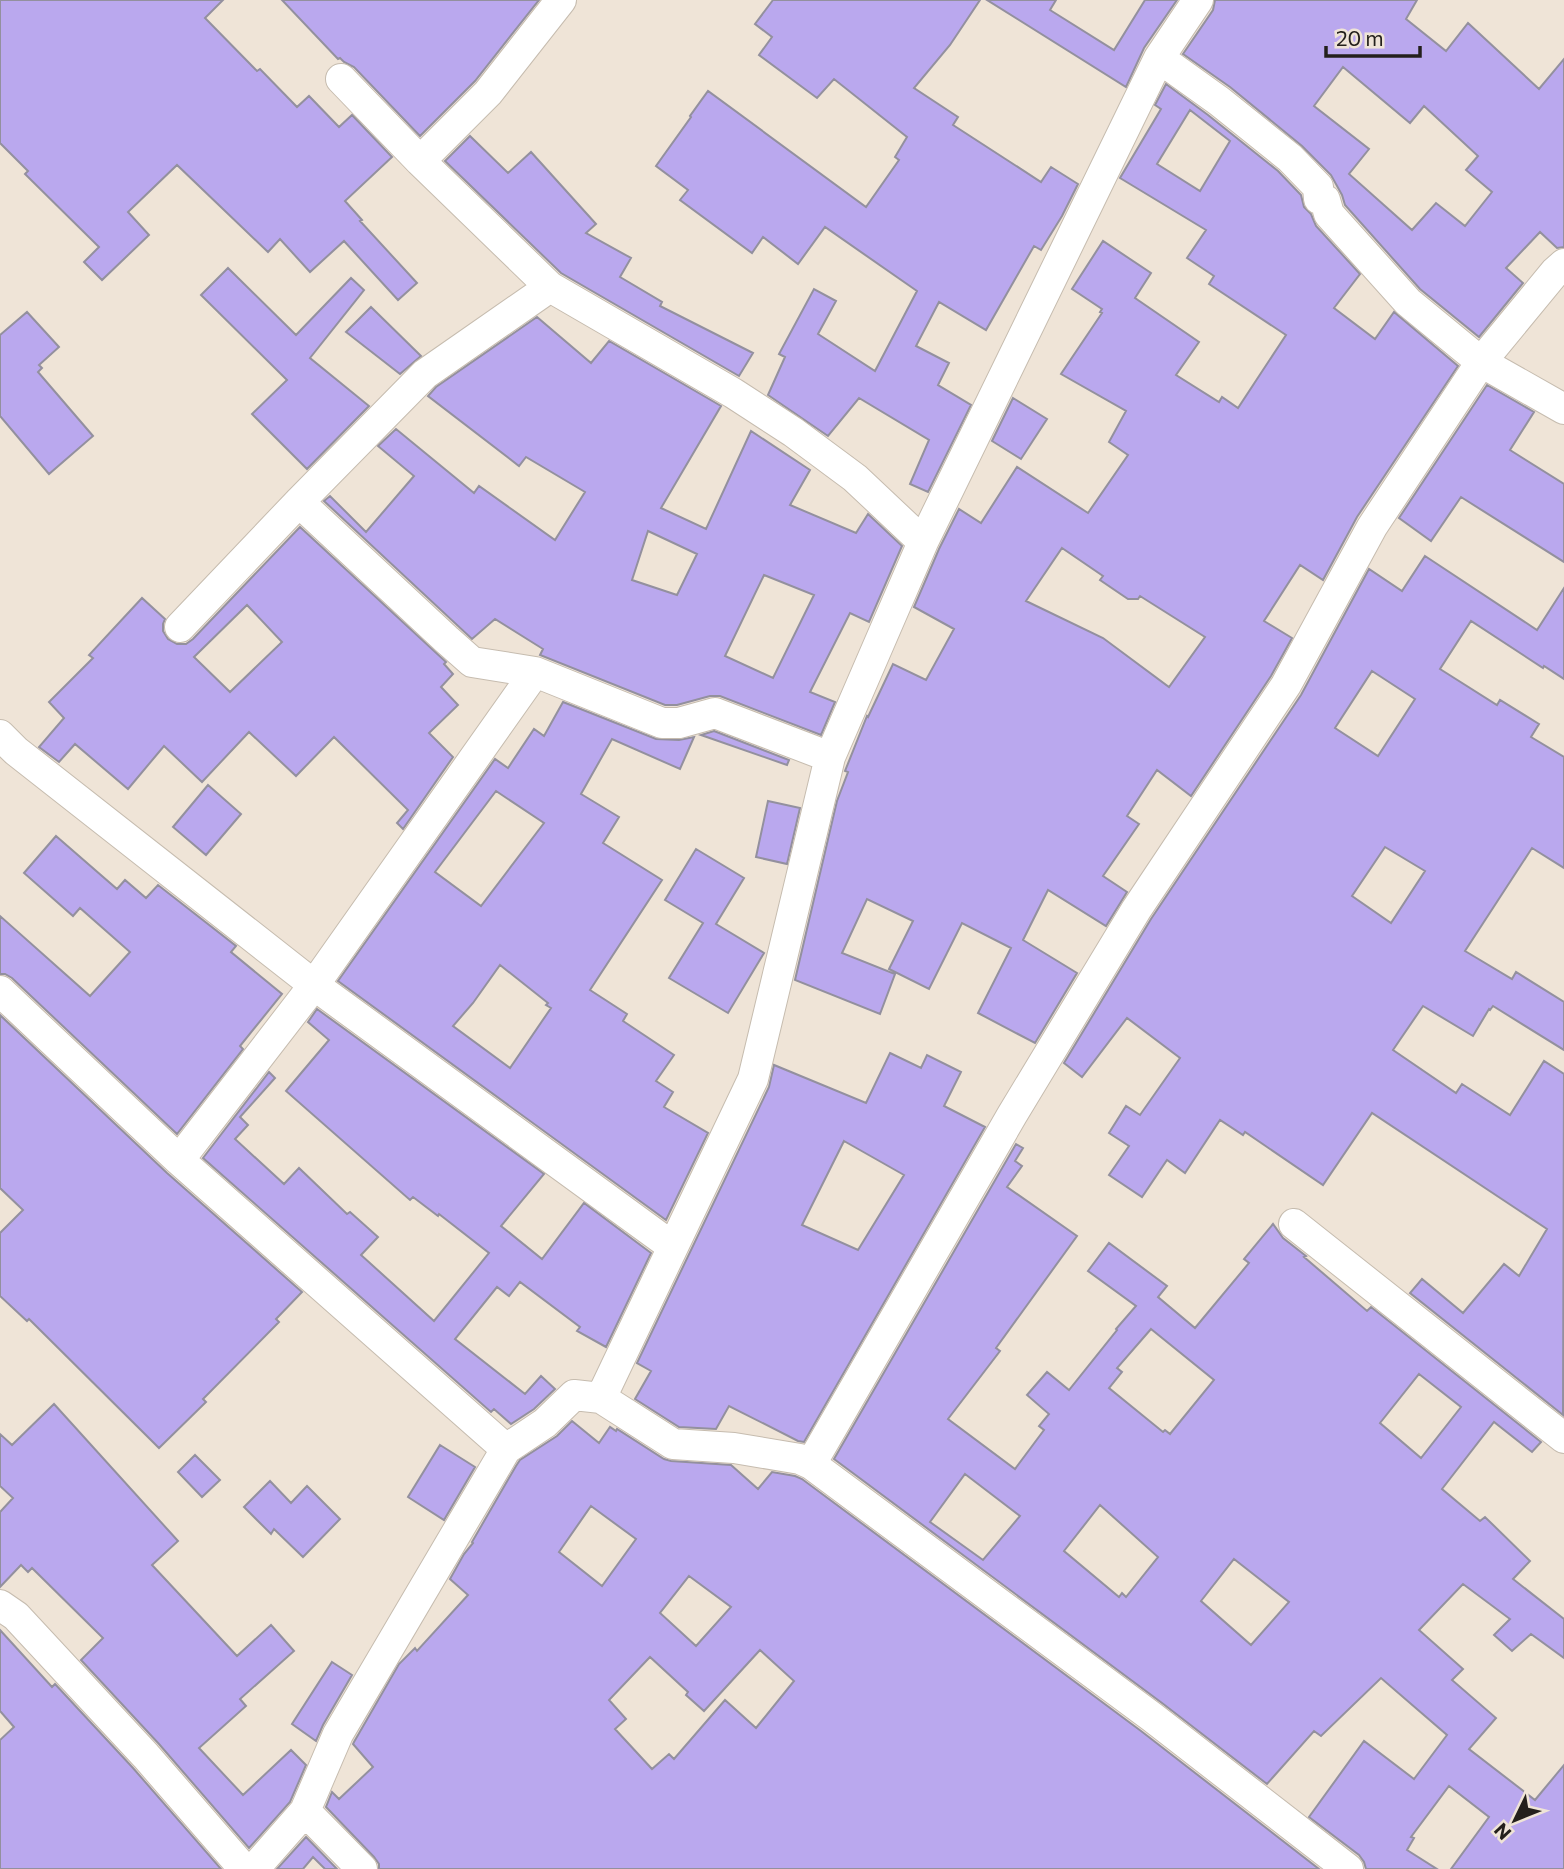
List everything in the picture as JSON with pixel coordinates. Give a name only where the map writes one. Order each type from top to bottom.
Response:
[{"type":"street","points":[[420,161],[488,93],[561,0]]},
{"type":"street","points":[[601,1398],[753,1079],[830,757],[923,542],[1159,58],[1198,0]]},
{"type":"street","points":[[1159,58],[1219,101],[1290,158],[1318,187],[1319,199],[1325,201],[1329,214],[1408,302],[1481,362],[1564,409]]},
{"type":"street","points":[[341,79],[420,161],[550,287],[733,393],[793,432],[855,478],[923,542]]},
{"type":"street","points":[[811,1464],[1032,1081],[1136,910],[1286,685],[1373,527],[1481,362],[1564,264]]},
{"type":"street","points":[[180,628],[425,374],[550,287]]},
{"type":"street","points":[[299,502],[472,662],[536,672],[662,723],[679,723],[715,713],[830,757]]},
{"type":"street","points":[[179,1160],[314,985],[536,672]]},
{"type":"street","points":[[0,735],[16,751],[314,985],[673,1247]]},
{"type":"street","points":[[0,991],[179,1160],[506,1449]]},
{"type":"street","points":[[1294,1224],[1564,1438]]},
{"type":"street","points":[[254,1869],[305,1811],[338,1734],[506,1449],[545,1423],[574,1395],[601,1398],[673,1444],[734,1448],[800,1459],[811,1464],[1152,1717],[1348,1869]]},
{"type":"street","points":[[0,1605],[16,1616],[118,1726],[244,1869]]},
{"type":"street","points":[[305,1811],[362,1869]]},
{"type":"building","points":[[0,0],[223,0],[205,18],[257,71],[260,69],[297,107],[309,96],[339,127],[352,115],[392,157],[345,201],[417,283],[398,300],[344,241],[310,272],[280,239],[268,252],[177,165],[128,212],[149,235],[102,280],[84,262],[99,247],[25,174],[28,171],[0,143]]},
{"type":"building","points":[[282,0],[539,0],[475,81],[420,136],[354,67],[338,59]]},
{"type":"building","points":[[773,0],[980,0],[950,45],[914,88],[958,117],[953,125],[1041,182],[1051,167],[1078,184],[1041,250],[1034,246],[986,330],[939,302],[916,346],[949,363],[938,385],[971,405],[928,492],[910,484],[929,440],[859,398],[828,436],[768,395],[785,357],[779,354],[814,289],[836,301],[818,334],[875,371],[917,291],[825,227],[798,264],[763,237],[752,253],[680,200],[688,190],[656,166],[708,91],[866,207],[899,160],[895,157],[907,137],[834,79],[817,98],[759,55],[772,37],[755,24]]},
{"type":"building","points":[[987,0],[1056,0],[1050,10],[1114,50],[1145,0],[1177,0],[1144,48],[1126,87]]},
{"type":"building","points":[[1215,0],[1417,0],[1406,19],[1446,51],[1468,23],[1539,89],[1564,59],[1564,247],[1557,248],[1540,232],[1506,268],[1523,283],[1479,337],[1420,289],[1345,205],[1331,175],[1302,146],[1230,87],[1183,54],[1213,10]],"holes":[[[1343,67],[1410,123],[1424,106],[1478,156],[1466,170],[1492,192],[1465,226],[1436,203],[1412,230],[1349,174],[1369,149],[1314,106]]]},
{"type":"building","points":[[1166,84],[1278,171],[1301,195],[1304,207],[1311,214],[1316,226],[1360,274],[1334,308],[1375,339],[1394,312],[1458,366],[1357,517],[1323,580],[1300,565],[1264,621],[1292,638],[1271,676],[1191,796],[1157,770],[1127,816],[1139,824],[1103,876],[1127,892],[1106,926],[1048,890],[1023,940],[1077,973],[1035,1043],[978,1013],[1011,948],[962,923],[929,989],[889,969],[913,921],[867,899],[842,953],[895,974],[880,1014],[795,980],[837,801],[848,772],[845,771],[867,716],[893,664],[926,680],[954,629],[914,607],[939,549],[959,509],[981,523],[1017,467],[1088,513],[1128,455],[1109,442],[1126,411],[1061,374],[1102,313],[1102,309],[1072,289],[1103,241],[1151,273],[1135,298],[1199,342],[1176,375],[1219,402],[1222,397],[1238,408],[1286,335],[1209,284],[1214,276],[1187,258],[1206,230],[1120,178],[1161,109],[1155,105]],"holes":[[[1190,110],[1230,141],[1200,191],[1157,164]],[[1062,548],[1103,576],[1100,580],[1128,599],[1138,599],[1140,596],[1205,637],[1169,687],[1103,638],[1026,601]]]},
{"type":"building","points":[[470,136],[508,173],[531,152],[596,224],[586,233],[631,258],[620,277],[662,302],[660,306],[753,353],[739,376],[561,273],[445,161]]},
{"type":"building","points":[[228,268],[296,335],[351,278],[364,290],[310,358],[369,406],[307,469],[252,414],[287,380],[201,295]]},
{"type":"building","points":[[371,307],[421,356],[400,374],[346,332]]},
{"type":"building","points":[[27,312],[59,347],[39,365],[42,368],[38,372],[93,436],[49,474],[0,416],[0,335]]},
{"type":"building","points":[[537,317],[591,363],[609,341],[721,406],[661,508],[706,529],[751,431],[810,470],[790,505],[856,533],[868,514],[902,546],[869,622],[850,613],[810,692],[835,702],[821,735],[720,696],[665,705],[540,655],[543,649],[495,619],[472,639],[324,501],[330,496],[366,532],[414,476],[378,446],[396,429],[474,493],[479,486],[555,540],[585,492],[526,457],[519,466],[428,396],[436,387]],"holes":[[[648,531],[697,554],[677,595],[632,580]],[[764,575],[814,595],[773,678],[725,656]]]},
{"type":"building","points":[[1487,385],[1534,412],[1510,450],[1564,484],[1564,562],[1461,497],[1431,541],[1399,518]]},
{"type":"building","points":[[1013,398],[1047,419],[1021,459],[992,441]]},
{"type":"building","points":[[300,527],[446,662],[444,664],[453,674],[441,687],[458,705],[429,733],[453,757],[403,829],[397,823],[408,810],[334,737],[296,776],[249,732],[202,782],[164,746],[128,789],[75,744],[59,762],[39,747],[64,718],[49,702],[93,658],[89,655],[142,598],[165,619],[163,631],[168,639],[177,644],[186,644]],"holes":[[[247,605],[282,642],[230,692],[194,657]]]},
{"type":"building","points":[[1425,556],[1537,630],[1564,588],[1564,679],[1471,621],[1440,669],[1497,705],[1500,700],[1539,724],[1531,737],[1564,757],[1564,868],[1532,848],[1465,951],[1512,979],[1516,972],[1564,1002],[1564,1050],[1493,1006],[1473,1036],[1423,1006],[1393,1050],[1456,1093],[1462,1084],[1510,1115],[1544,1061],[1564,1074],[1563,1415],[1410,1293],[1422,1279],[1463,1313],[1504,1264],[1519,1276],[1547,1229],[1372,1113],[1323,1185],[1245,1132],[1243,1135],[1220,1120],[1185,1173],[1167,1160],[1142,1197],[1109,1175],[1129,1146],[1109,1133],[1126,1106],[1140,1115],[1180,1058],[1127,1018],[1082,1077],[1064,1063],[1151,919],[1301,695],[1369,569],[1402,591]],"holes":[[[1372,671],[1415,699],[1378,756],[1335,728]],[[1385,847],[1425,871],[1391,923],[1352,896]]]},
{"type":"building","points":[[563,702],[656,739],[679,740],[694,737],[680,769],[612,739],[581,794],[619,817],[603,843],[662,880],[590,990],[627,1014],[623,1021],[674,1055],[656,1081],[673,1092],[664,1107],[708,1133],[666,1220],[338,981],[495,759],[508,768],[534,729],[544,736]],"holes":[[[496,791],[544,823],[481,906],[435,872]],[[500,965],[551,1008],[510,1068],[453,1026]]]},
{"type":"building","points":[[714,731],[789,760],[787,765],[701,735]]},
{"type":"building","points":[[208,785],[241,814],[206,855],[173,827]]},
{"type":"building","points":[[768,801],[800,808],[787,864],[756,857]]},
{"type":"building","points":[[56,836],[117,889],[125,880],[146,898],[158,885],[236,946],[231,952],[282,994],[240,1046],[243,1049],[177,1134],[12,978],[0,974],[0,916],[90,996],[130,952],[80,908],[73,916],[24,873]]},
{"type":"building","points":[[696,849],[744,878],[716,924],[764,953],[728,1013],[669,978],[703,923],[665,900]]},
{"type":"building","points":[[317,1009],[544,1174],[501,1226],[542,1259],[584,1203],[651,1253],[606,1347],[577,1331],[580,1327],[520,1282],[509,1296],[497,1287],[455,1339],[525,1394],[541,1376],[555,1389],[534,1409],[511,1424],[494,1409],[491,1412],[203,1158],[269,1072],[275,1078],[240,1117],[248,1125],[235,1139],[284,1184],[299,1168],[347,1214],[350,1212],[378,1237],[361,1255],[434,1321],[489,1253],[439,1214],[438,1216],[413,1197],[410,1200],[286,1091],[329,1040],[308,1022]]},
{"type":"building","points":[[0,1015],[167,1173],[302,1292],[276,1319],[279,1322],[203,1399],[206,1402],[159,1448],[29,1319],[27,1321],[0,1296],[0,1233],[23,1210],[0,1188]]},
{"type":"building","points":[[890,1053],[921,1068],[927,1055],[961,1072],[944,1106],[985,1127],[804,1442],[729,1406],[716,1429],[679,1427],[635,1399],[651,1371],[637,1363],[769,1087],[774,1065],[866,1103]],"holes":[[[844,1141],[904,1175],[858,1250],[802,1225]]]},
{"type":"building","points":[[1016,1144],[1023,1148],[1015,1161],[1022,1166],[1007,1187],[1077,1236],[996,1348],[1000,1351],[948,1419],[1015,1469],[1044,1430],[1039,1426],[1049,1414],[1027,1395],[1047,1372],[1069,1390],[1136,1306],[1088,1271],[1109,1243],[1167,1286],[1158,1297],[1195,1328],[1249,1263],[1244,1259],[1273,1224],[1283,1238],[1367,1311],[1371,1307],[1541,1442],[1532,1452],[1494,1422],[1442,1489],[1480,1521],[1485,1517],[1530,1561],[1513,1579],[1564,1619],[1564,1658],[1531,1634],[1512,1651],[1494,1635],[1510,1619],[1463,1584],[1419,1630],[1463,1669],[1452,1680],[1496,1718],[1469,1749],[1535,1800],[1564,1765],[1564,1869],[1451,1869],[1489,1817],[1449,1786],[1411,1837],[1414,1838],[1407,1850],[1437,1869],[1366,1869],[1359,1855],[1309,1817],[1364,1741],[1414,1779],[1447,1735],[1381,1678],[1321,1736],[1314,1731],[1267,1784],[834,1459]],"holes":[[[1151,1329],[1214,1380],[1170,1434],[1165,1430],[1163,1432],[1109,1388],[1122,1372],[1117,1368]],[[1419,1374],[1461,1407],[1421,1458],[1380,1423]],[[965,1474],[1020,1516],[983,1560],[930,1522]],[[1100,1505],[1158,1557],[1126,1597],[1122,1593],[1119,1597],[1064,1551]],[[1234,1559],[1289,1602],[1251,1645],[1201,1601]]]},
{"type":"building","points":[[54,1404],[178,1541],[152,1565],[237,1656],[271,1625],[294,1651],[240,1699],[246,1706],[199,1748],[243,1795],[291,1750],[306,1765],[290,1802],[249,1848],[159,1744],[81,1660],[103,1638],[32,1568],[28,1572],[21,1565],[0,1587],[0,1512],[13,1498],[0,1486],[0,1434],[12,1445]]},
{"type":"building","points":[[572,1421],[599,1443],[610,1427],[664,1459],[731,1465],[758,1489],[772,1472],[802,1479],[1141,1731],[1319,1869],[379,1869],[374,1857],[326,1807],[332,1792],[339,1799],[373,1767],[354,1742],[399,1664],[415,1648],[417,1651],[468,1595],[450,1579],[516,1466],[520,1460],[557,1436]],"holes":[[[591,1506],[636,1539],[602,1586],[559,1552]],[[689,1576],[731,1607],[696,1646],[660,1613]],[[760,1650],[794,1681],[756,1728],[725,1700],[674,1759],[669,1754],[652,1769],[615,1729],[626,1719],[609,1700],[650,1657],[688,1692],[686,1695],[704,1711]]]},
{"type":"building","points":[[440,1445],[475,1467],[444,1520],[408,1497]]},
{"type":"building","points":[[195,1455],[220,1480],[202,1497],[178,1472]]},
{"type":"building","points":[[270,1481],[291,1503],[307,1486],[340,1519],[303,1557],[274,1529],[271,1534],[244,1507]]},
{"type":"building","points":[[0,1630],[52,1687],[55,1684],[133,1768],[221,1869],[0,1869],[0,1740],[14,1727],[0,1711]]},
{"type":"building","points":[[332,1662],[352,1675],[316,1741],[292,1724]]},
{"type":"building","points":[[306,1837],[337,1869],[325,1869],[313,1857],[303,1869],[277,1869]]}]
